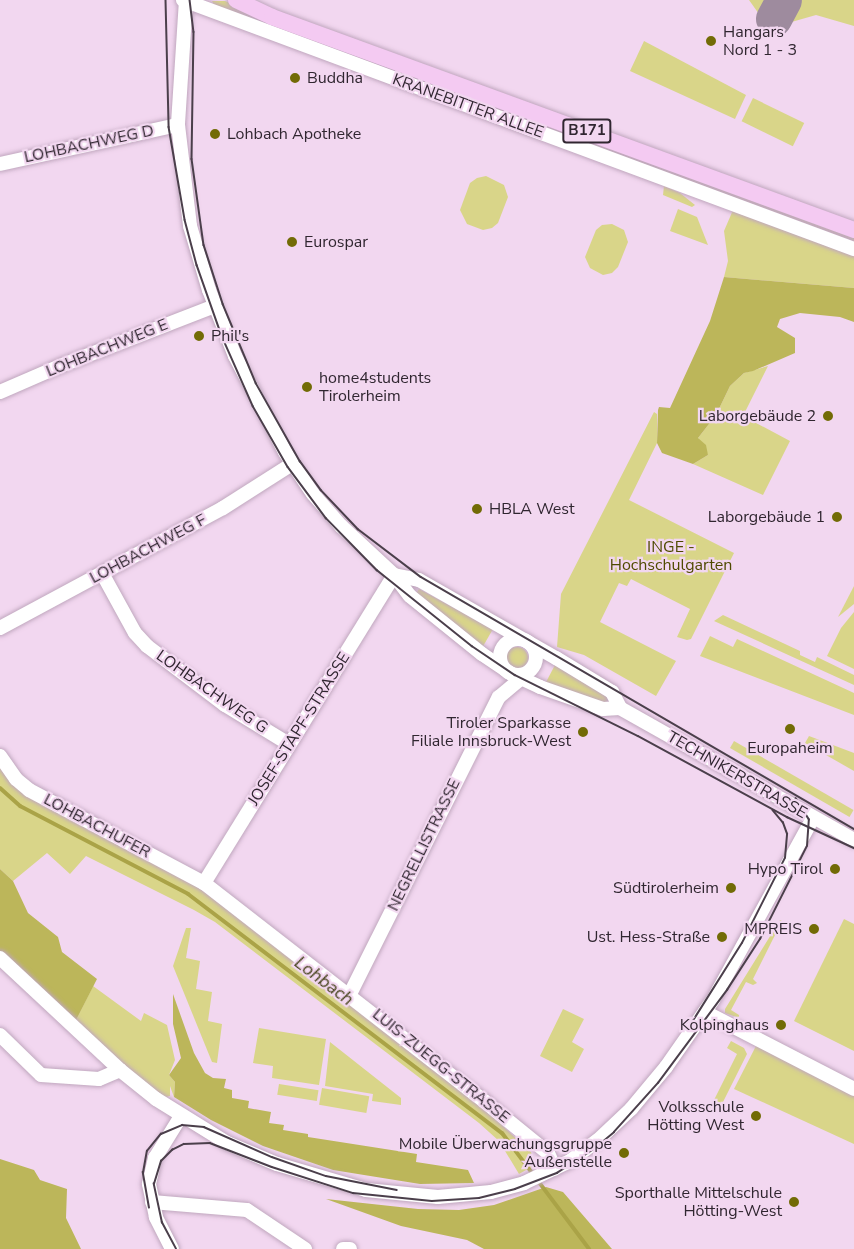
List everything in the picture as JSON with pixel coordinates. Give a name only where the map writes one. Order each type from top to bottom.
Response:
[{"type":"main road","name":"KRANEBITTER ALLEE","points":[[236,0],[272,16],[854,230]]},
{"type":"main road","name":"KRANEBITTER ALLEE","points":[[263,0],[308,28]]},
{"type":"street","name":"TECHNIKERSTRASSE","points":[[185,0],[178,125],[190,226],[215,306],[249,387],[292,464],[340,526],[394,575],[410,596],[512,671],[603,710],[620,708]]},
{"type":"street","name":"KRANEBITTER ALLEE","points":[[185,0],[854,249]]},
{"type":"street","name":"LOHBACHWEG D","points":[[0,164],[178,125]]},
{"type":"street","name":"LOHBACHWEG E","points":[[0,392],[60,366],[215,306]]},
{"type":"street","name":"LOHBACHWEG F","points":[[0,628],[223,508],[292,464]]},
{"type":"street","name":"LOHBACHWEG G","points":[[102,573],[135,633],[147,646],[225,705],[289,744]]},
{"type":"street","name":"TECHNIKERSTRASSE","points":[[394,575],[419,580],[527,642],[612,693],[620,708],[854,840]]},
{"type":"street","name":"JOSEF-STAPF-STRASSE","points":[[204,883],[394,575]]},
{"type":"street","points":[[518,639],[527,642],[533,648],[536,659],[512,671],[501,652],[507,643],[518,639]]},
{"type":"street","name":"NEGRELLISTRASSE","points":[[351,994],[512,671]]},
{"type":"street","name":"NEGRELLISTRASSE","points":[[499,697],[512,671]]},
{"type":"street","name":"LOHBACHUFER","points":[[0,756],[16,779],[29,790],[204,883]]},
{"type":"street","points":[[0,958],[120,1070],[181,1116],[227,1143],[264,1159],[317,1177],[366,1190],[418,1196],[456,1197],[491,1192],[540,1176],[588,1149],[616,1125],[666,1067],[705,1012],[739,956],[813,818]]},
{"type":"street","name":"LUIS-ZUEGG-STRASSE","points":[[204,883],[351,994],[548,1153],[555,1169]]},
{"type":"street","points":[[705,1012],[854,1089]]},
{"type":"street","points":[[0,1035],[41,1075],[99,1079],[120,1070]]},
{"type":"street","points":[[172,1249],[161,1231],[149,1184],[152,1166],[159,1148],[181,1116]]},
{"type":"street","points":[[152,1202],[247,1210],[305,1249]]},
{"type":"street","points":[[343,1249],[350,1249]]},
{"type":"green space","points":[[749,0],[854,0],[854,26],[816,15],[788,23],[759,14]]},
{"type":"green space","points":[[212,1],[225,1],[854,236],[854,241],[266,25],[214,5]]},
{"type":"green space","points":[[644,41],[746,95],[735,119],[630,71]]},
{"type":"green space","points":[[753,98],[804,123],[793,146],[742,121]]},
{"type":"green space","points":[[486,176],[504,185],[508,197],[498,223],[492,228],[483,230],[467,224],[460,210],[470,183]]},
{"type":"green space","points":[[664,186],[680,193],[695,205],[692,207],[663,195]]},
{"type":"green space","points":[[678,209],[697,217],[708,245],[670,231]]},
{"type":"green space","points":[[733,210],[854,253],[854,288],[724,277],[728,261],[724,231]]},
{"type":"green space","points":[[612,224],[624,230],[628,242],[618,267],[612,273],[603,275],[590,268],[585,257],[596,230],[602,225]]},
{"type":"green space","points":[[768,366],[743,416],[790,441],[763,495],[693,464],[708,455],[698,438],[716,415],[730,386],[744,373]]},
{"type":"green space","name":"INGE - Hochschulgarten","points":[[654,412],[657,414],[657,443],[629,500],[734,553],[691,639],[677,637],[690,609],[631,579],[627,586],[619,583],[600,622],[676,661],[656,696],[584,655],[557,647],[561,594]]},
{"type":"green space","points":[[854,586],[854,604],[838,617]]},
{"type":"green space","points":[[419,589],[493,629],[482,648],[415,595]]},
{"type":"green space","points":[[854,612],[854,669],[827,656],[841,628]]},
{"type":"green space","points":[[723,615],[800,651],[800,655],[815,662],[817,657],[854,675],[854,685],[714,621]]},
{"type":"green space","points":[[710,636],[733,647],[737,639],[854,693],[854,715],[700,656]]},
{"type":"green space","points":[[517,647],[527,654],[528,658],[521,668],[517,669],[507,662],[506,658],[513,648]]},
{"type":"green space","points":[[555,665],[607,697],[608,704],[545,684]]},
{"type":"green space","points":[[809,736],[854,753],[854,771],[805,743]]},
{"type":"green space","points":[[734,741],[854,810],[850,817],[730,748]]},
{"type":"green space","points":[[0,756],[16,779],[164,861],[470,1096],[531,1152],[535,1165],[519,1174],[499,1141],[479,1123],[215,922],[194,910],[86,856],[70,874],[47,853],[13,881],[0,869]]},
{"type":"green space","points":[[844,919],[854,924],[854,1051],[794,1021]]},
{"type":"green space","points":[[780,920],[786,923],[786,926],[780,926],[773,939],[753,979],[757,983],[753,985],[746,982],[731,1010],[739,1015],[739,1018],[725,1013],[725,1009]]},
{"type":"green space","points":[[186,928],[191,928],[186,958],[200,961],[196,989],[212,992],[208,1021],[222,1024],[217,1063],[212,1062],[173,966]]},
{"type":"green space","points":[[93,986],[141,1021],[144,1013],[167,1025],[175,1060],[169,1075],[175,1082],[174,1097],[170,1086],[170,1096],[156,1099],[73,1026]]},
{"type":"green space","points":[[563,1009],[584,1019],[572,1042],[584,1049],[572,1072],[540,1056]]},
{"type":"green space","points":[[259,1028],[326,1039],[319,1085],[272,1078],[273,1066],[253,1063]]},
{"type":"green space","points":[[731,1041],[744,1048],[747,1054],[718,1112],[710,1108],[737,1054],[727,1048]]},
{"type":"green space","points":[[330,1042],[401,1098],[401,1105],[372,1101],[373,1094],[325,1086]]},
{"type":"green space","points":[[757,1044],[854,1091],[854,1144],[734,1089]]},
{"type":"green space","points":[[279,1084],[319,1090],[317,1101],[277,1095]]},
{"type":"green space","points":[[322,1088],[369,1096],[366,1113],[319,1105]]},
{"type":"shaded area","points":[[724,277],[854,288],[854,322],[840,317],[800,313],[780,319],[777,327],[795,338],[795,353],[744,373],[730,386],[716,415],[698,438],[706,445],[708,455],[693,464],[662,453],[657,443],[658,410],[659,407],[670,408],[710,321]]},
{"type":"shaded area","points":[[0,869],[13,881],[28,913],[58,937],[62,952],[97,979],[73,1026],[0,958]]},
{"type":"shaded area","points":[[173,994],[194,1053],[205,1073],[213,1078],[226,1079],[224,1088],[232,1090],[232,1098],[249,1101],[248,1108],[271,1112],[269,1123],[284,1125],[283,1130],[308,1134],[308,1137],[417,1154],[416,1162],[468,1170],[474,1183],[420,1184],[333,1170],[263,1146],[211,1120],[174,1097],[175,1082],[169,1075],[181,1058],[173,1024]]},
{"type":"shaded area","points":[[0,1159],[34,1170],[40,1180],[67,1189],[66,1218],[81,1249],[0,1249]]},
{"type":"shaded area","points":[[546,1187],[563,1192],[612,1249],[484,1249],[467,1240],[401,1226],[326,1199],[418,1209],[459,1210],[494,1205]]},
{"type":"waterway","name":"Lohbach","points":[[0,788],[20,806],[188,894],[502,1133],[589,1249]]},
{"type":"taxiway","points":[[774,19],[784,0]]},
{"type":"tram line","points":[[166,0],[169,127],[185,220],[197,265],[222,336],[253,406],[288,467],[326,518],[377,570],[472,646],[515,675],[638,736],[787,817],[854,848]]},
{"type":"tram line","points":[[190,0],[194,32],[192,159],[204,245],[223,304],[256,383],[300,461],[321,490],[358,529],[421,577],[854,829]]},
{"type":"tram line","points":[[176,1249],[162,1223],[154,1184],[161,1161],[172,1150],[184,1144],[210,1143],[272,1167],[353,1193],[432,1201],[479,1198],[515,1189],[557,1173],[594,1149],[614,1132],[658,1083],[727,990],[760,939],[807,846],[809,820],[796,799]]},
{"type":"tram line","points":[[689,1027],[742,943],[785,858],[787,834],[783,823],[773,811]]},
{"type":"tram line","points":[[149,1208],[143,1173],[147,1151],[161,1134],[182,1125],[204,1127],[272,1157],[326,1176],[397,1190]]},
{"type":"place","name":"Hangars Nord 1 - 3","points":[[711,41]]},
{"type":"place","name":"Buddha","points":[[295,78]]},
{"type":"place","name":"Lohbach Apotheke","points":[[215,134]]},
{"type":"place","name":"Eurospar","points":[[292,242]]},
{"type":"place","name":"Phil's","points":[[199,336]]},
{"type":"place","name":"home4students Tirolerheim","points":[[307,387]]},
{"type":"place","name":"Laborgebäude 2","points":[[828,416]]},
{"type":"place","name":"HBLA West","points":[[477,509]]},
{"type":"place","name":"Laborgebäude 1","points":[[837,517]]},
{"type":"place","name":"Europaheim","points":[[790,729]]},
{"type":"place","name":"Tiroler Sparkasse Filiale Innsbruck-West","points":[[583,732]]},
{"type":"place","name":"Hypo Tirol","points":[[835,869]]},
{"type":"place","name":"Südtirolerheim","points":[[731,888]]},
{"type":"place","name":"MPREIS","points":[[814,929]]},
{"type":"place","name":"Ust. Hess-Straße","points":[[722,937]]},
{"type":"place","name":"Kolpinghaus","points":[[781,1025]]},
{"type":"place","name":"Volksschule Hötting West","points":[[756,1116]]},
{"type":"place","name":"Mobile Überwachungsgruppe Außenstelle","points":[[624,1153]]},
{"type":"place","name":"Sporthalle Mittelschule Hötting-West","points":[[794,1202]]}]
